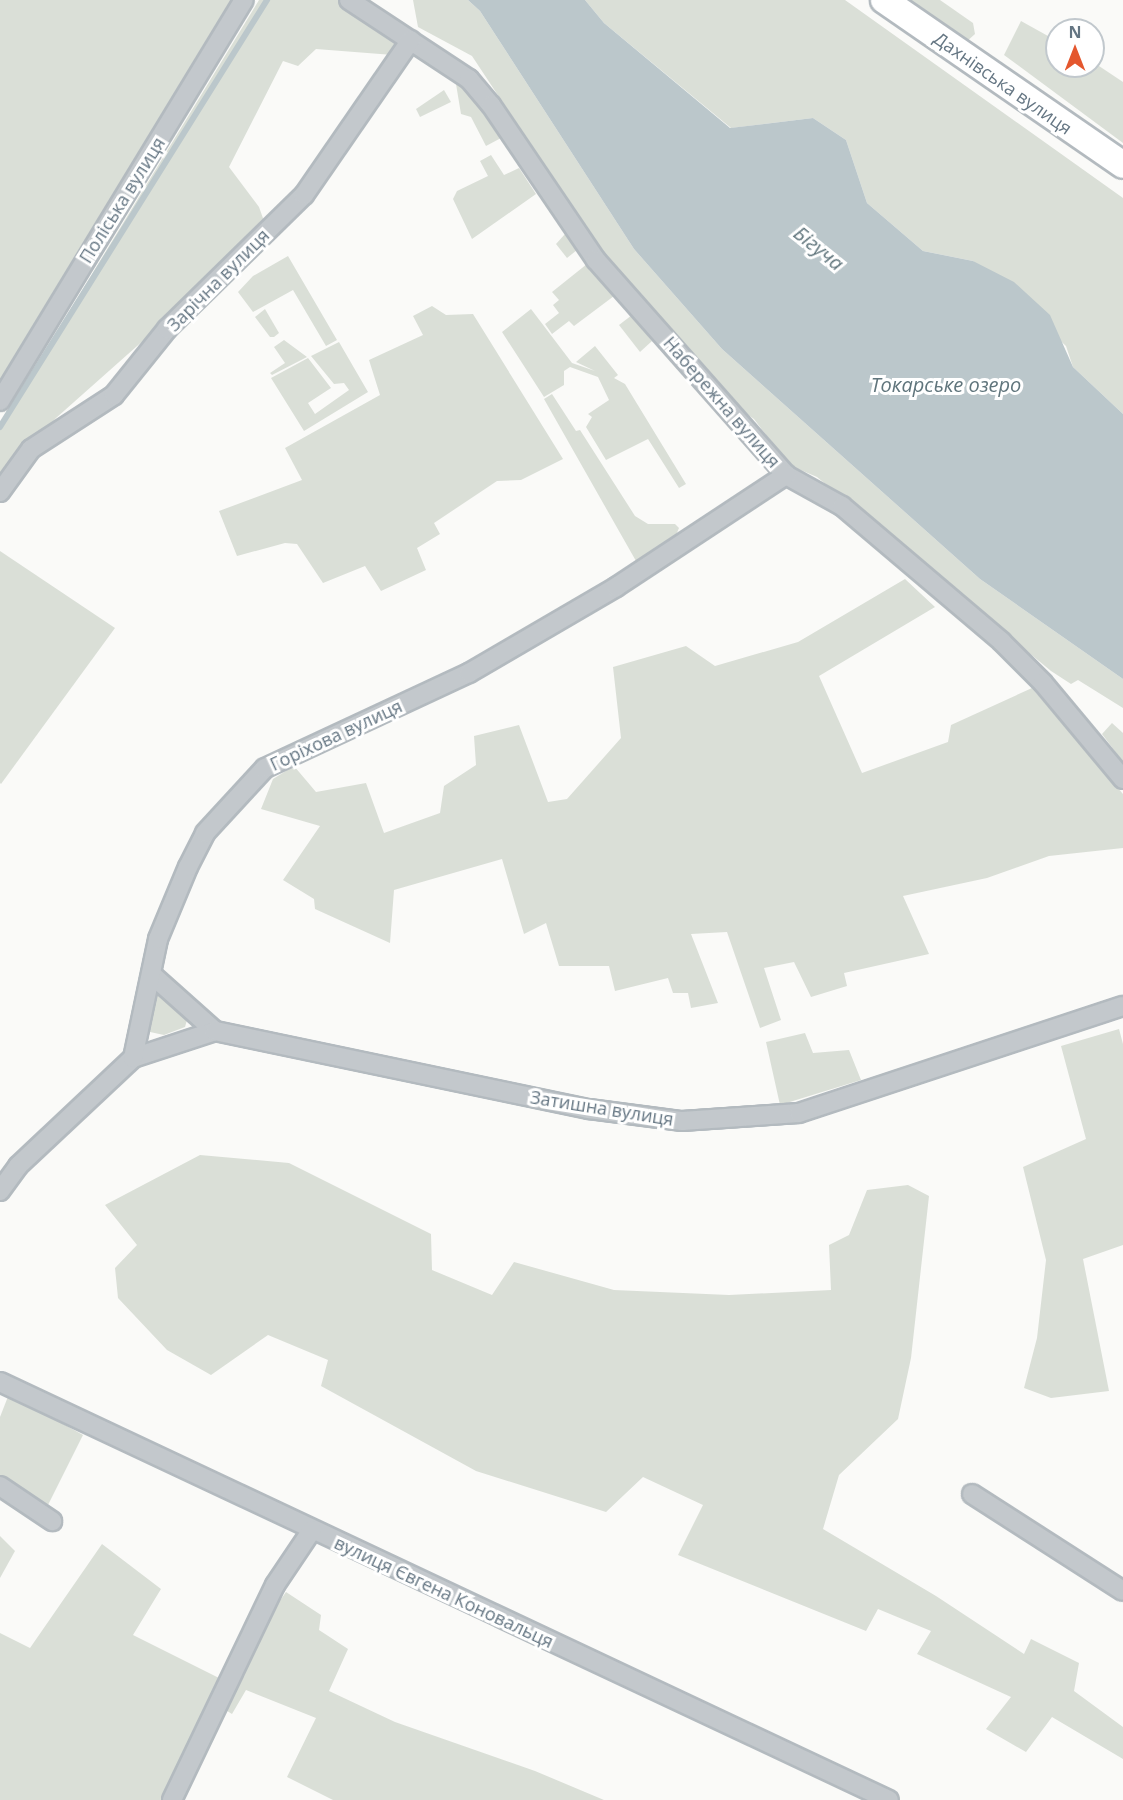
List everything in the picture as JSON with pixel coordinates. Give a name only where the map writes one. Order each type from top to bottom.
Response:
[{"type":"street","name":"Поліська вулиця","points":[[0,401],[244,0]]},
{"type":"street","name":"Набережна вулиця","points":[[350,0],[469,79],[491,105],[596,260],[786,475],[842,506],[1001,641],[1043,682],[1123,779]]},
{"type":"street","name":"Дахнівська вулиця","points":[[884,0],[1123,165]]},
{"type":"street","name":"Зарічна вулиця","points":[[0,492],[31,449],[114,395],[167,329],[304,195],[411,40]]},
{"type":"street","name":"Горіхова вулиця","points":[[134,1058],[158,939],[205,833],[265,768],[469,673],[616,587],[786,475]]},
{"type":"street","name":"Затишна вулиця","points":[[151,975],[215,1031],[589,1109],[682,1121],[799,1113],[1123,1006]]},
{"type":"street","points":[[0,1191],[18,1166],[134,1058],[215,1031]]},
{"type":"street","name":"вулиця Євгена Коновальця","points":[[0,1382],[889,1800]]},
{"type":"street","points":[[0,1486],[51,1521]]},
{"type":"street","points":[[972,1494],[1123,1591]]},
{"type":"street","points":[[172,1800],[275,1586],[312,1530]]},
{"type":"shaded area","points":[[0,0],[239,0],[0,384]]},
{"type":"shaded area","points":[[259,0],[354,0],[395,35],[393,55],[316,49],[298,66],[283,61],[229,167],[259,207],[264,221],[190,299],[56,418],[0,483],[0,425]]},
{"type":"shaded area","points":[[413,0],[468,0],[480,11],[634,249],[722,349],[980,579],[1123,679],[1123,708],[1078,680],[1071,684],[1051,671],[817,477],[789,465],[754,419],[724,398],[611,266],[472,56],[418,27]]},
{"type":"shaded area","points":[[585,0],[845,0],[1123,198],[1123,414],[1073,367],[1066,346],[973,261],[923,251],[867,203],[846,140],[813,118],[731,128],[604,23]]},
{"type":"shaded area","points":[[905,0],[940,0],[973,23],[975,34],[965,43]]},
{"type":"shaded area","points":[[1021,21],[1045,34],[1045,78],[1105,78],[1105,70],[1123,82],[1123,143],[1004,55]]},
{"type":"shaded area","points":[[456,84],[474,94],[501,138],[486,146],[471,117],[461,114]]},
{"type":"shaded area","points":[[444,90],[451,102],[420,117],[416,109]]},
{"type":"shaded area","points":[[491,155],[504,175],[519,168],[536,194],[472,239],[453,199],[457,191],[488,176],[480,161]]},
{"type":"shaded area","points":[[565,234],[577,250],[567,258],[556,244]]},
{"type":"shaded area","points":[[288,256],[337,340],[326,346],[293,290],[253,312],[238,292],[253,276]]},
{"type":"shaded area","points":[[587,264],[614,296],[574,326],[569,321],[552,334],[545,324],[559,313],[553,305],[559,300],[552,292]]},
{"type":"shaded area","points":[[432,306],[446,315],[473,314],[563,459],[521,480],[497,481],[434,523],[440,534],[417,548],[426,570],[381,591],[365,566],[323,583],[297,544],[285,543],[237,556],[219,511],[302,480],[285,448],[380,395],[369,360],[423,335],[413,316]]},
{"type":"shaded area","points":[[265,309],[279,333],[274,337],[270,337],[255,317]]},
{"type":"shaded area","points":[[531,309],[572,363],[595,371],[576,362],[595,346],[618,375],[614,378],[625,384],[686,484],[679,488],[648,439],[606,460],[586,427],[592,417],[588,414],[609,400],[598,377],[570,367],[564,371],[564,385],[544,397],[502,332]]},
{"type":"shaded area","points":[[632,315],[652,341],[640,352],[619,325]]},
{"type":"shaded area","points":[[284,340],[307,357],[272,375],[270,373],[285,363],[274,347]]},
{"type":"shaded area","points":[[339,342],[368,392],[304,431],[271,378],[308,358],[331,388],[308,403],[315,414],[349,390],[344,383],[334,384],[311,356]]},
{"type":"shaded area","points":[[552,394],[576,431],[580,430],[635,516],[648,524],[675,524],[679,528],[676,535],[636,561],[544,399]]},
{"type":"shaded area","points":[[0,551],[115,628],[1,784],[0,783]]},
{"type":"shaded area","points":[[905,579],[935,607],[819,676],[862,773],[948,742],[951,725],[1032,688],[1123,794],[1123,848],[1049,856],[987,878],[903,896],[929,954],[844,973],[847,986],[811,997],[794,962],[764,968],[781,1020],[760,1028],[727,932],[691,934],[718,1003],[691,1008],[688,993],[673,993],[668,978],[615,991],[609,966],[559,966],[546,923],[524,934],[502,859],[394,890],[390,943],[315,909],[314,899],[283,880],[320,826],[261,809],[273,779],[294,766],[316,792],[366,783],[384,833],[440,813],[444,786],[476,765],[474,736],[519,725],[548,802],[567,799],[621,738],[613,667],[686,646],[715,666],[798,642]]},
{"type":"shaded area","points":[[1112,723],[1123,733],[1123,762],[1102,734]]},
{"type":"shaded area","points":[[159,993],[189,1013],[185,1027],[164,1035],[150,1032],[146,1026],[153,997]]},
{"type":"shaded area","points":[[1119,1029],[1123,1044],[1123,1245],[1083,1259],[1109,1391],[1051,1398],[1024,1388],[1037,1338],[1046,1260],[1023,1167],[1086,1139],[1061,1046]]},
{"type":"shaded area","points":[[805,1033],[813,1053],[849,1050],[861,1080],[780,1105],[766,1042]]},
{"type":"shaded area","points":[[200,1155],[289,1163],[431,1234],[432,1270],[492,1295],[514,1262],[614,1290],[729,1295],[831,1290],[829,1245],[849,1235],[867,1190],[908,1185],[929,1196],[911,1358],[898,1419],[839,1475],[823,1529],[936,1596],[1024,1654],[1031,1639],[1079,1663],[1074,1691],[1123,1727],[1123,1759],[1052,1717],[1026,1752],[986,1729],[1011,1697],[917,1654],[931,1631],[878,1609],[866,1631],[678,1555],[703,1505],[643,1477],[606,1512],[476,1471],[321,1386],[328,1360],[268,1335],[211,1375],[167,1350],[118,1298],[115,1268],[137,1245],[105,1205]]},
{"type":"shaded area","points":[[9,1394],[83,1435],[46,1509],[0,1479],[0,1417]]},
{"type":"shaded area","points":[[0,1536],[15,1551],[0,1578]]},
{"type":"shaded area","points":[[102,1544],[161,1589],[133,1635],[221,1679],[161,1800],[0,1800],[0,1633],[30,1648]]},
{"type":"shaded area","points":[[286,1592],[321,1615],[319,1630],[348,1649],[329,1691],[395,1722],[535,1771],[604,1800],[333,1800],[287,1777],[316,1718],[246,1690],[232,1714],[224,1709],[270,1615]]},
{"type":"water","name":"Токарське озеро","points":[[468,0],[585,0],[604,23],[730,128],[813,118],[846,140],[867,203],[923,251],[973,261],[1014,282],[1050,315],[1073,367],[1123,414],[1123,679],[980,579],[722,349],[634,249],[480,11]]},
{"type":"waterway","points":[[0,427],[267,0]]},
{"type":"water label","name":"Бігуча","points":[[819,248]]}]
